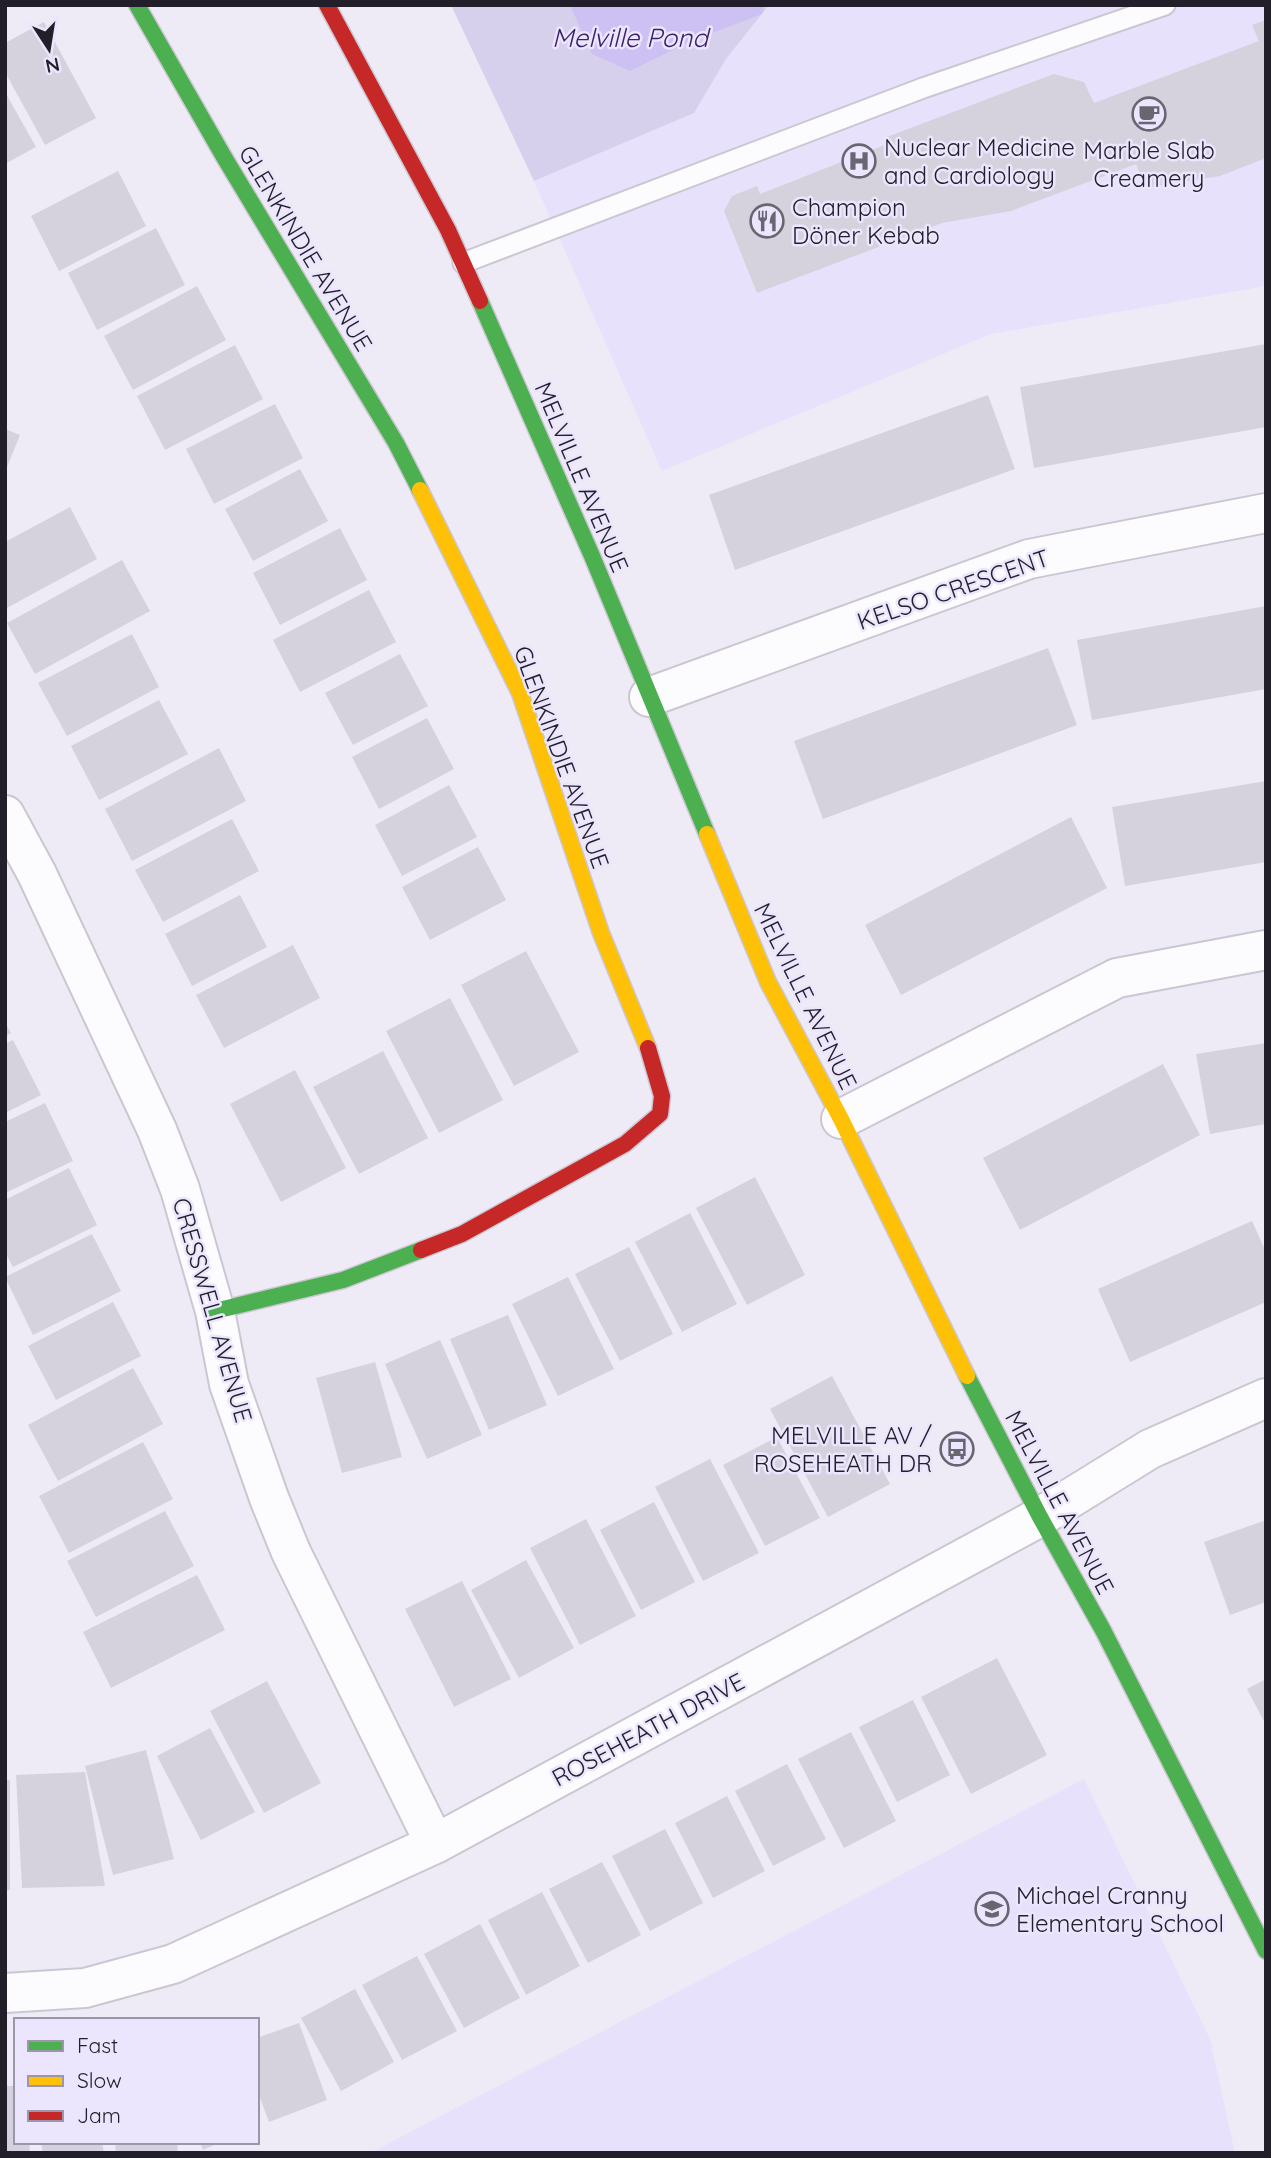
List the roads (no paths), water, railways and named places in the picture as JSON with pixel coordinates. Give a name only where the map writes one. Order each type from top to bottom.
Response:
[{"type":"street","name":"GLENKINDIE AVENUE","points":[[137,5],[224,157],[396,443],[490,629],[520,692],[601,933],[647,1046],[662,1096],[660,1114],[625,1144],[462,1234],[343,1280],[215,1311]]},
{"type":"street","name":"MELVILLE AVENUE","points":[[327,5],[448,230],[550,457],[768,982],[841,1119],[947,1337],[1040,1517],[1129,1680],[1266,1951]]},
{"type":"street","name":"KELSO CRESCENT","points":[[649,697],[1029,559],[1266,513]]},
{"type":"street","name":"CRESSWELL AVENUE","points":[[5,815],[37,874],[157,1130],[180,1189],[215,1311],[229,1384],[291,1552],[435,1844]]},
{"type":"street","points":[[841,1119],[1117,978],[1266,950]]},
{"type":"street","name":"ROSEHEATH DRIVE","points":[[5,1993],[85,1988],[173,1964],[435,1844],[1040,1517],[1150,1449],[1266,1398]]},
{"type":"lane","points":[[463,264],[923,88],[1165,5]]},
{"type":"water","name":"Melville Pond","points":[[570,5],[764,5],[762,14],[689,42],[630,71],[592,54]]},
{"type":"place","name":"Marble Slab Creamery","points":[[1149,114]]},
{"type":"place","name":"Nuclear Medicine and Cardiology","points":[[859,161]]},
{"type":"place","name":"Champion Döner Kebab","points":[[767,221]]},
{"type":"place","name":"MELVILLE AV / ROSEHEATH DR","points":[[957,1449]]},
{"type":"place","name":"Michael Cranny Elementary School","points":[[992,1909]]}]
